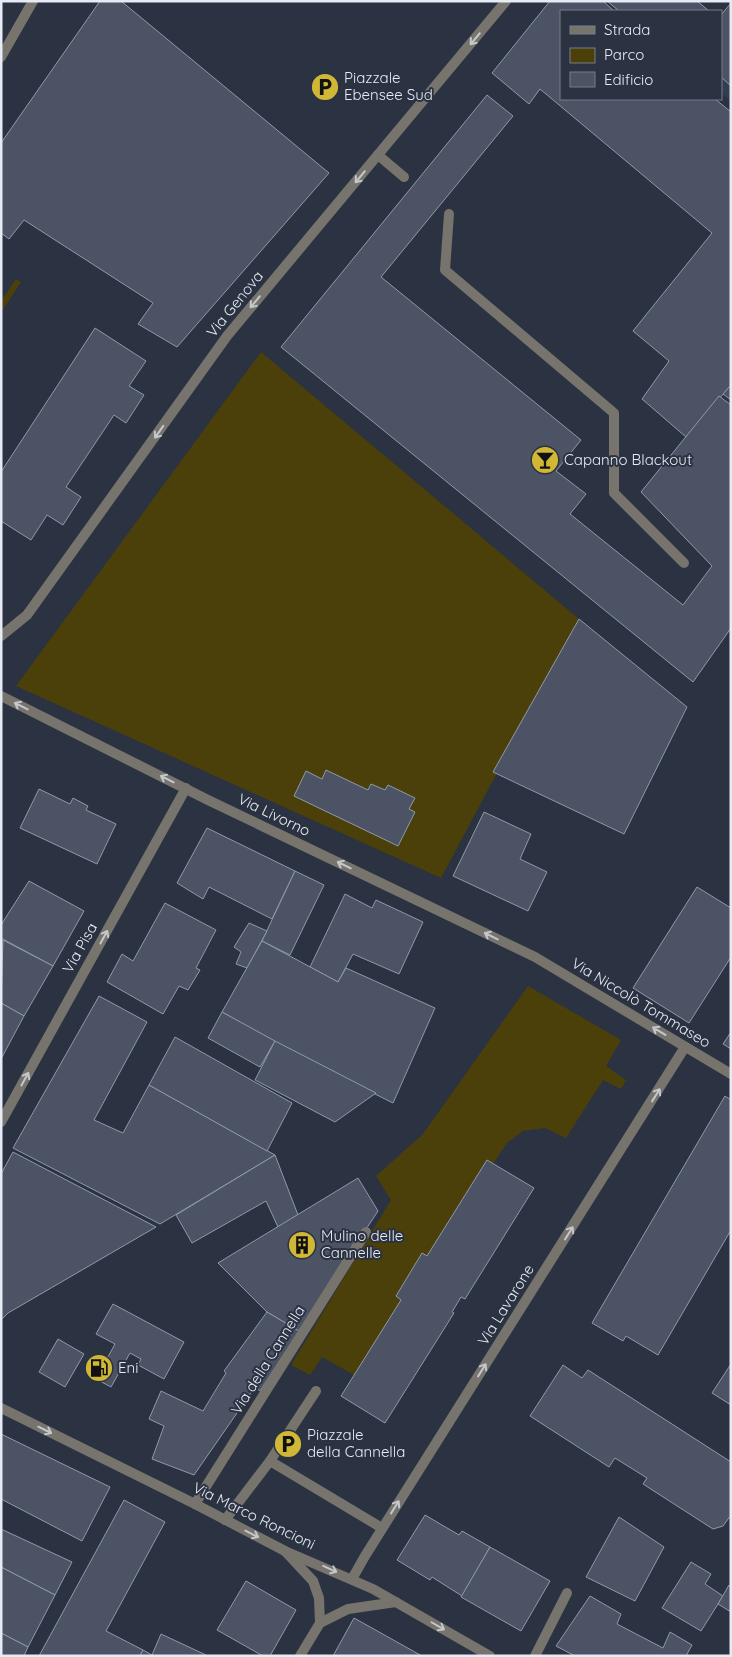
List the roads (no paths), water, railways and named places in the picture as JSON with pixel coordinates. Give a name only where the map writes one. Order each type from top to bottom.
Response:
[{"type":"street","points":[[1,57],[33,1]]},
{"type":"street","name":"Via Genova","points":[[1,636],[27,615],[226,336],[506,1]]},
{"type":"street","points":[[378,155],[404,177]]},
{"type":"street","points":[[449,214],[445,270],[614,413],[614,493],[684,563]]},
{"type":"street","name":"Via Livorno","points":[[1,696],[535,957]]},
{"type":"street","name":"Via Pisa","points":[[1,1122],[186,788]]},
{"type":"street","name":"Via Niccolò Tommaseo","points":[[535,957],[731,1074]]},
{"type":"street","name":"Via Lavarone","points":[[352,1579],[382,1528],[685,1047]]},
{"type":"street","name":"Via della Cannella","points":[[196,1504],[366,1232]]},
{"type":"street","points":[[225,1520],[270,1461],[316,1391]]},
{"type":"street","name":"Via Marco Roncioni","points":[[1,1408],[196,1504],[285,1551],[352,1579],[490,1656]]},
{"type":"street","points":[[270,1461],[382,1528]]},
{"type":"street","points":[[285,1551],[313,1581],[319,1598],[320,1623]]},
{"type":"street","points":[[535,1656],[567,1593]]},
{"type":"street","points":[[300,1656],[320,1623],[348,1609],[396,1602]]},
{"type":"place","name":"Piazzale Ebensee Sud","points":[[325,87]]},
{"type":"place","name":"Capanno Blackout","points":[[545,460]]},
{"type":"place","name":"Mulino delle Cannelle","points":[[302,1245]]},
{"type":"place","name":"Eni","points":[[99,1368]]},
{"type":"place","name":"Piazzale della Cannella","points":[[288,1444]]}]
